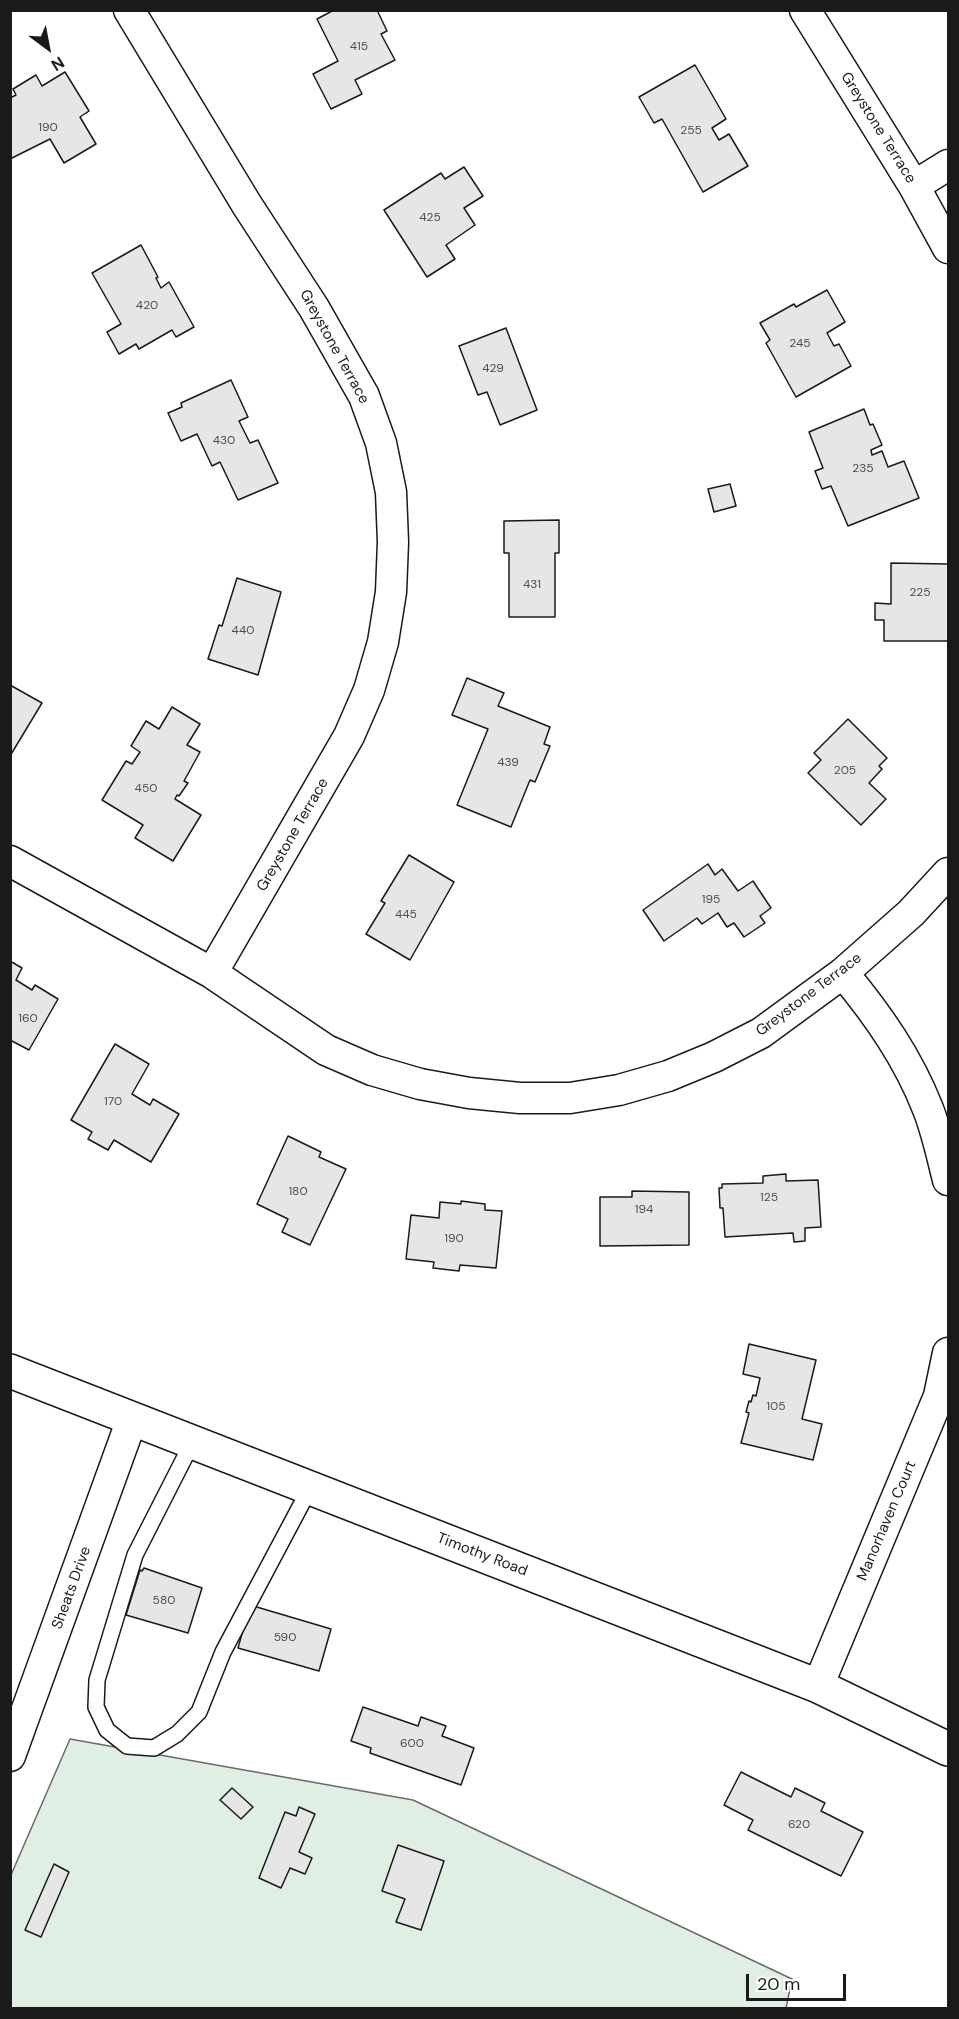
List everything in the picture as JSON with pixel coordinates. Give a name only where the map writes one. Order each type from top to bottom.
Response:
[{"type":"main road","name":"Timothy Road","points":[[10,1371],[818,1686],[948,1749]]},
{"type":"street","name":"Greystone Terrace","points":[[129,10],[247,205],[314,308],[364,396],[381,443],[391,492],[393,542],[391,592],[382,642],[369,690],[349,736],[212,973]]},
{"type":"street","name":"Greystone Terrace","points":[[805,10],[914,186],[948,248]]},
{"type":"street","points":[[914,186],[948,165]]},
{"type":"street","name":"Greystone Terrace","points":[[10,861],[212,973],[326,1050],[372,1070],[420,1084],[469,1093],[520,1098],[570,1098],[619,1090],[668,1076],[714,1057],[761,1033],[843,973],[911,913],[948,873]]},
{"type":"street","points":[[843,973],[877,1014],[906,1060],[928,1109],[948,1180]]},
{"type":"street","name":"Manorhaven Court","points":[[818,1686],[944,1397],[948,1353]]},
{"type":"street","name":"Sheats Drive","points":[[10,1756],[132,1419]]},
{"type":"lane","points":[[192,1443],[135,1555],[97,1680],[96,1707],[107,1730],[128,1746],[154,1748],[177,1734],[199,1712],[223,1652],[310,1488]]},
{"type":"green space","points":[[70,1739],[413,1800],[792,1979],[786,2008],[11,2008],[11,1875]]},
{"type":"building","points":[[334,10],[377,10],[387,31],[381,34],[395,60],[355,80],[362,94],[331,109],[313,74],[338,61],[317,19]]},
{"type":"building","points":[[695,65],[726,119],[712,128],[719,140],[729,134],[748,166],[703,192],[662,119],[654,123],[639,97]]},
{"type":"building","points":[[65,72],[89,111],[80,117],[96,144],[64,163],[50,139],[10,159],[10,98],[16,95],[13,89],[36,75],[42,86]]},
{"type":"building","points":[[464,167],[483,196],[464,208],[475,225],[446,245],[455,259],[427,277],[384,210],[441,173],[445,179]]},
{"type":"building","points":[[141,245],[158,277],[156,278],[161,288],[169,282],[194,327],[176,337],[172,330],[139,349],[136,344],[119,354],[107,332],[121,324],[92,273]]},
{"type":"building","points":[[827,290],[845,322],[827,333],[834,346],[839,344],[851,366],[796,397],[766,343],[770,340],[760,323],[794,304],[796,307]]},
{"type":"building","points":[[506,328],[537,410],[500,425],[487,392],[478,395],[459,346]]},
{"type":"building","points":[[231,380],[248,417],[239,421],[250,443],[258,440],[278,483],[238,500],[220,462],[212,466],[197,434],[181,441],[168,413],[182,407],[181,403]]},
{"type":"building","points":[[864,409],[882,445],[871,450],[872,455],[882,451],[888,467],[904,461],[919,498],[848,526],[831,486],[822,489],[815,471],[823,468],[809,432]]},
{"type":"building","points":[[730,484],[736,506],[714,512],[708,489]]},
{"type":"building","points":[[559,520],[559,553],[555,553],[555,617],[509,617],[509,553],[504,553],[504,521]]},
{"type":"building","points":[[891,563],[948,564],[948,641],[884,641],[884,620],[875,620],[875,603],[891,604]]},
{"type":"building","points":[[237,578],[281,592],[258,675],[208,659],[219,625],[222,626]]},
{"type":"building","points":[[467,678],[504,693],[498,706],[550,727],[544,744],[550,746],[535,782],[530,780],[511,827],[457,805],[488,729],[452,715]]},
{"type":"building","points":[[10,685],[42,703],[10,756]]},
{"type":"building","points":[[172,707],[200,724],[187,745],[200,752],[184,781],[188,783],[175,799],[201,815],[173,861],[135,838],[143,825],[102,800],[126,761],[132,764],[140,752],[131,746],[146,721],[159,729]]},
{"type":"building","points":[[848,719],[887,758],[879,766],[882,769],[869,783],[886,799],[861,825],[808,773],[821,760],[814,753]]},
{"type":"building","points":[[409,855],[454,882],[410,960],[366,934],[385,903],[381,901]]},
{"type":"building","points":[[708,864],[715,875],[722,869],[738,891],[753,881],[771,908],[760,916],[765,923],[744,937],[734,923],[727,927],[718,913],[702,924],[697,918],[664,941],[643,910]]},
{"type":"building","points":[[10,961],[22,968],[16,980],[32,990],[35,985],[58,999],[29,1050],[10,1040]]},
{"type":"building","points":[[115,1044],[149,1064],[132,1094],[150,1105],[153,1099],[179,1114],[151,1162],[114,1140],[108,1150],[88,1139],[92,1132],[71,1120]]},
{"type":"building","points":[[288,1136],[321,1152],[319,1157],[346,1169],[310,1245],[282,1232],[288,1219],[257,1204]]},
{"type":"building","points":[[786,1174],[786,1181],[818,1180],[821,1227],[805,1228],[805,1241],[794,1242],[793,1233],[725,1237],[723,1208],[720,1208],[719,1188],[722,1188],[722,1184],[763,1183],[763,1176]]},
{"type":"building","points":[[632,1191],[689,1192],[689,1245],[600,1246],[600,1197],[632,1197]]},
{"type":"building","points":[[461,1201],[485,1204],[485,1210],[502,1211],[496,1268],[460,1265],[459,1271],[433,1268],[434,1262],[406,1259],[411,1215],[439,1218],[440,1202],[461,1204]]},
{"type":"building","points":[[749,1344],[816,1360],[802,1419],[822,1424],[813,1460],[741,1443],[749,1413],[746,1412],[749,1401],[751,1402],[753,1395],[756,1396],[760,1378],[743,1374]]},
{"type":"building","points":[[144,1568],[202,1588],[188,1633],[126,1615],[140,1570]]},
{"type":"building","points":[[250,1605],[331,1629],[319,1671],[238,1648]]},
{"type":"building","points":[[363,1707],[418,1726],[421,1717],[446,1726],[442,1736],[474,1748],[461,1785],[370,1753],[371,1748],[351,1741]]},
{"type":"building","points":[[741,1772],[791,1797],[795,1788],[825,1803],[821,1811],[863,1832],[841,1876],[748,1830],[753,1820],[724,1805]]},
{"type":"building","points":[[232,1788],[253,1807],[241,1819],[220,1800]]},
{"type":"building","points":[[299,1807],[315,1814],[299,1852],[312,1858],[305,1874],[290,1868],[281,1888],[259,1878],[285,1812],[296,1816]]},
{"type":"building","points":[[398,1845],[444,1861],[421,1930],[396,1922],[405,1899],[382,1891]]},
{"type":"building","points":[[54,1864],[69,1872],[41,1937],[25,1930]]}]
